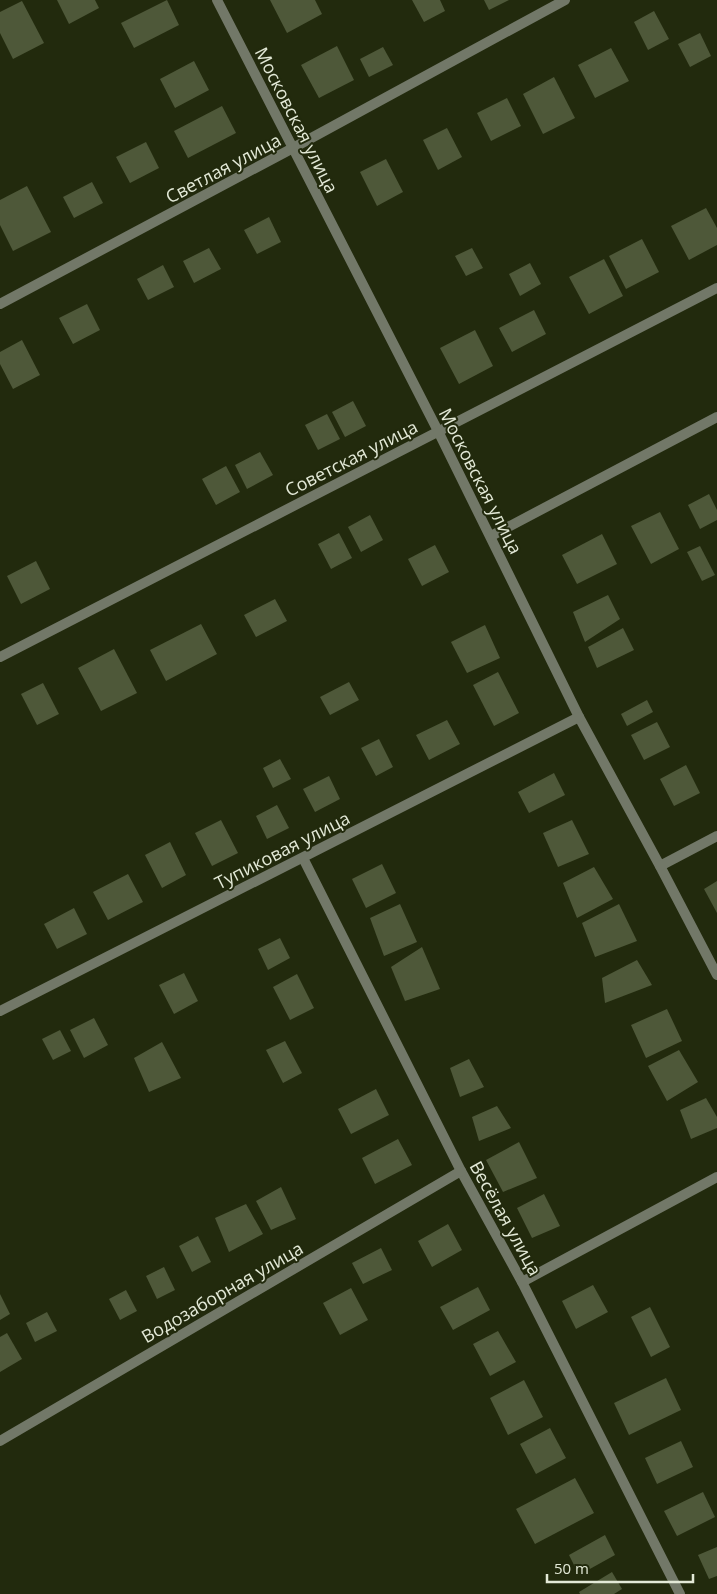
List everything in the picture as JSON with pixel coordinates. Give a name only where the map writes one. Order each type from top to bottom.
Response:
[{"type":"street","name":"Московская улица","points":[[217,0],[438,431],[579,717],[717,975]]},
{"type":"street","name":"Светлая улица","points":[[0,304],[565,0]]},
{"type":"street","name":"Советская улица","points":[[0,657],[717,288]]},
{"type":"street","points":[[491,536],[717,417]]},
{"type":"street","name":"Тупиковая улица","points":[[0,1011],[579,717]]},
{"type":"street","points":[[660,866],[717,836]]},
{"type":"street","name":"Весёлая улица","points":[[303,858],[461,1171],[522,1282],[680,1594]]},
{"type":"street","name":"Водозаборная улица","points":[[0,1441],[461,1171]]},
{"type":"street","points":[[522,1282],[717,1178]]},
{"type":"building","points":[[57,0],[95,0],[99,8],[69,24]]},
{"type":"building","points":[[167,0],[179,25],[134,48],[121,23]]},
{"type":"building","points":[[270,0],[315,0],[322,14],[287,33]]},
{"type":"building","points":[[412,0],[440,0],[445,11],[424,22]]},
{"type":"building","points":[[484,0],[509,0],[489,10]]},
{"type":"building","points":[[22,1],[44,43],[13,59],[0,33],[0,12]]},
{"type":"building","points":[[654,11],[669,39],[648,50],[634,22]]},
{"type":"building","points":[[700,33],[711,56],[690,67],[678,44]]},
{"type":"building","points":[[337,46],[354,80],[319,98],[301,65]]},
{"type":"building","points":[[383,47],[393,65],[369,77],[360,59]]},
{"type":"building","points":[[611,48],[629,81],[595,98],[578,65]]},
{"type":"building","points":[[194,61],[209,90],[175,108],[160,79]]},
{"type":"building","points":[[554,77],[575,118],[543,134],[523,94]]},
{"type":"building","points":[[507,98],[521,126],[491,141],[477,113]]},
{"type":"building","points":[[222,106],[236,133],[188,158],[174,131]]},
{"type":"building","points":[[447,128],[462,157],[438,170],[423,140]]},
{"type":"building","points":[[146,142],[159,168],[130,183],[116,157]]},
{"type":"building","points":[[386,159],[403,192],[377,206],[360,172]]},
{"type":"building","points":[[92,182],[103,203],[74,218],[63,197]]},
{"type":"building","points":[[27,186],[51,232],[13,251],[0,225],[0,200]]},
{"type":"building","points":[[706,208],[717,228],[717,245],[689,260],[671,226]]},
{"type":"building","points":[[269,217],[281,242],[257,254],[244,230]]},
{"type":"building","points":[[642,239],[659,272],[626,289],[609,256]]},
{"type":"building","points":[[209,248],[221,269],[194,283],[183,261]]},
{"type":"building","points":[[472,248],[483,268],[466,276],[455,256]]},
{"type":"building","points":[[604,259],[623,296],[589,314],[569,277]]},
{"type":"building","points":[[530,263],[541,284],[520,296],[509,274]]},
{"type":"building","points":[[163,265],[174,287],[148,300],[137,279]]},
{"type":"building","points":[[87,304],[100,330],[73,344],[59,318]]},
{"type":"building","points":[[534,310],[546,334],[512,352],[499,328]]},
{"type":"building","points":[[475,330],[493,366],[459,384],[440,348]]},
{"type":"building","points":[[22,340],[40,375],[13,389],[0,364],[0,352]]},
{"type":"building","points":[[353,401],[366,426],[345,437],[332,412]]},
{"type":"building","points":[[327,414],[340,439],[318,450],[305,425]]},
{"type":"building","points":[[260,452],[273,475],[247,489],[235,465]]},
{"type":"building","points":[[226,466],[240,492],[216,505],[202,479]]},
{"type":"building","points":[[709,494],[717,510],[717,520],[700,529],[688,505]]},
{"type":"building","points":[[660,512],[679,549],[651,564],[631,526]]},
{"type":"building","points":[[370,515],[383,540],[361,552],[348,527]]},
{"type":"building","points":[[339,533],[352,558],[331,569],[318,544]]},
{"type":"building","points":[[602,534],[617,564],[577,584],[562,555]]},
{"type":"building","points":[[435,545],[449,572],[422,586],[408,559]]},
{"type":"building","points":[[700,546],[715,575],[702,581],[687,552]]},
{"type":"building","points":[[36,561],[50,589],[21,604],[7,576]]},
{"type":"building","points":[[608,595],[620,619],[585,642],[573,612]]},
{"type":"building","points":[[275,599],[287,621],[256,637],[244,615]]},
{"type":"building","points":[[201,624],[217,654],[166,681],[150,650]]},
{"type":"building","points":[[485,625],[500,658],[467,673],[451,642]]},
{"type":"building","points":[[623,628],[634,650],[597,668],[588,647]]},
{"type":"building","points":[[114,649],[137,693],[101,711],[78,668]]},
{"type":"building","points":[[498,672],[519,713],[494,726],[473,685]]},
{"type":"building","points":[[349,682],[359,700],[330,715],[320,697]]},
{"type":"building","points":[[43,683],[59,714],[37,725],[21,694]]},
{"type":"building","points":[[647,700],[653,712],[627,726],[621,714]]},
{"type":"building","points":[[447,720],[460,744],[429,760],[416,735]]},
{"type":"building","points":[[657,722],[670,747],[644,760],[631,735]]},
{"type":"building","points":[[379,739],[393,767],[376,776],[361,748]]},
{"type":"building","points":[[280,759],[291,779],[273,788],[263,768]]},
{"type":"building","points":[[686,765],[700,793],[674,806],[660,779]]},
{"type":"building","points":[[554,773],[565,795],[529,813],[518,792]]},
{"type":"building","points":[[329,776],[340,799],[315,812],[303,789]]},
{"type":"building","points":[[277,805],[289,828],[267,839],[256,816]]},
{"type":"building","points":[[221,820],[238,853],[212,866],[195,833]]},
{"type":"building","points":[[572,820],[589,854],[558,867],[543,833]]},
{"type":"building","points":[[170,842],[186,875],[162,888],[145,855]]},
{"type":"building","points":[[382,864],[396,893],[366,908],[352,879]]},
{"type":"building","points":[[594,867],[613,899],[577,918],[563,883]]},
{"type":"building","points":[[128,874],[143,902],[108,920],[93,892]]},
{"type":"building","points":[[717,881],[717,913],[704,889]]},
{"type":"building","points":[[400,904],[417,942],[384,956],[370,918]]},
{"type":"building","points":[[619,904],[637,941],[595,957],[582,923]]},
{"type":"building","points":[[74,908],[87,934],[57,949],[44,924]]},
{"type":"building","points":[[280,938],[290,958],[268,970],[258,949]]},
{"type":"building","points":[[422,947],[440,989],[405,1001],[391,967]]},
{"type":"building","points":[[637,960],[652,985],[605,1003],[602,978]]},
{"type":"building","points":[[184,973],[198,1001],[174,1014],[159,985]]},
{"type":"building","points":[[297,974],[314,1008],[290,1020],[273,987]]},
{"type":"building","points":[[667,1009],[682,1041],[646,1058],[631,1025]]},
{"type":"building","points":[[94,1018],[108,1045],[84,1058],[70,1030]]},
{"type":"building","points":[[60,1030],[71,1051],[53,1060],[42,1039]]},
{"type":"building","points":[[285,1041],[302,1073],[283,1083],[266,1050]]},
{"type":"building","points":[[162,1042],[181,1078],[149,1092],[134,1058]]},
{"type":"building","points":[[679,1050],[698,1082],[667,1101],[648,1066]]},
{"type":"building","points":[[469,1059],[484,1087],[460,1097],[450,1068]]},
{"type":"building","points":[[376,1089],[389,1115],[351,1134],[338,1109]]},
{"type":"building","points":[[706,1098],[717,1117],[717,1128],[691,1139],[680,1110]]},
{"type":"building","points":[[497,1106],[511,1128],[479,1141],[472,1117]]},
{"type":"building","points":[[398,1139],[412,1165],[375,1184],[362,1158]]},
{"type":"building","points":[[519,1142],[537,1178],[503,1192],[486,1160]]},
{"type":"building","points":[[281,1187],[296,1219],[271,1230],[256,1201]]},
{"type":"building","points":[[544,1194],[560,1226],[532,1238],[517,1208]]},
{"type":"building","points":[[246,1204],[263,1234],[229,1252],[215,1218]]},
{"type":"building","points":[[448,1224],[462,1250],[432,1267],[418,1241]]},
{"type":"building","points":[[198,1236],[211,1262],[192,1272],[179,1246]]},
{"type":"building","points":[[381,1248],[392,1270],[363,1284],[352,1263]]},
{"type":"building","points":[[164,1267],[175,1290],[157,1299],[146,1276]]},
{"type":"building","points":[[593,1285],[608,1312],[576,1329],[562,1301]]},
{"type":"building","points":[[478,1287],[490,1310],[453,1330],[440,1307]]},
{"type":"building","points":[[351,1288],[368,1320],[340,1335],[323,1303]]},
{"type":"building","points":[[126,1290],[137,1311],[120,1320],[109,1299]]},
{"type":"building","points":[[0,1294],[10,1314],[0,1320]]},
{"type":"building","points":[[650,1307],[670,1347],[651,1357],[631,1317]]},
{"type":"building","points":[[47,1312],[57,1331],[35,1342],[26,1323]]},
{"type":"building","points":[[498,1331],[516,1362],[490,1376],[473,1344]]},
{"type":"building","points":[[7,1333],[22,1359],[0,1372],[0,1337]]},
{"type":"building","points":[[666,1378],[681,1410],[629,1435],[614,1403]]},
{"type":"building","points":[[524,1380],[543,1417],[508,1435],[490,1398]]},
{"type":"building","points":[[550,1428],[566,1458],[536,1474],[520,1444]]},
{"type":"building","points":[[681,1441],[693,1467],[657,1484],[645,1458]]},
{"type":"building","points":[[575,1478],[594,1513],[535,1544],[516,1509]]},
{"type":"building","points":[[703,1492],[715,1517],[677,1536],[664,1511]]},
{"type":"building","points":[[605,1535],[615,1555],[579,1575],[569,1555]]},
{"type":"building","points":[[717,1547],[717,1576],[709,1579],[698,1555]]},
{"type":"building","points":[[612,1572],[622,1589],[614,1594],[580,1594],[579,1592]]}]
